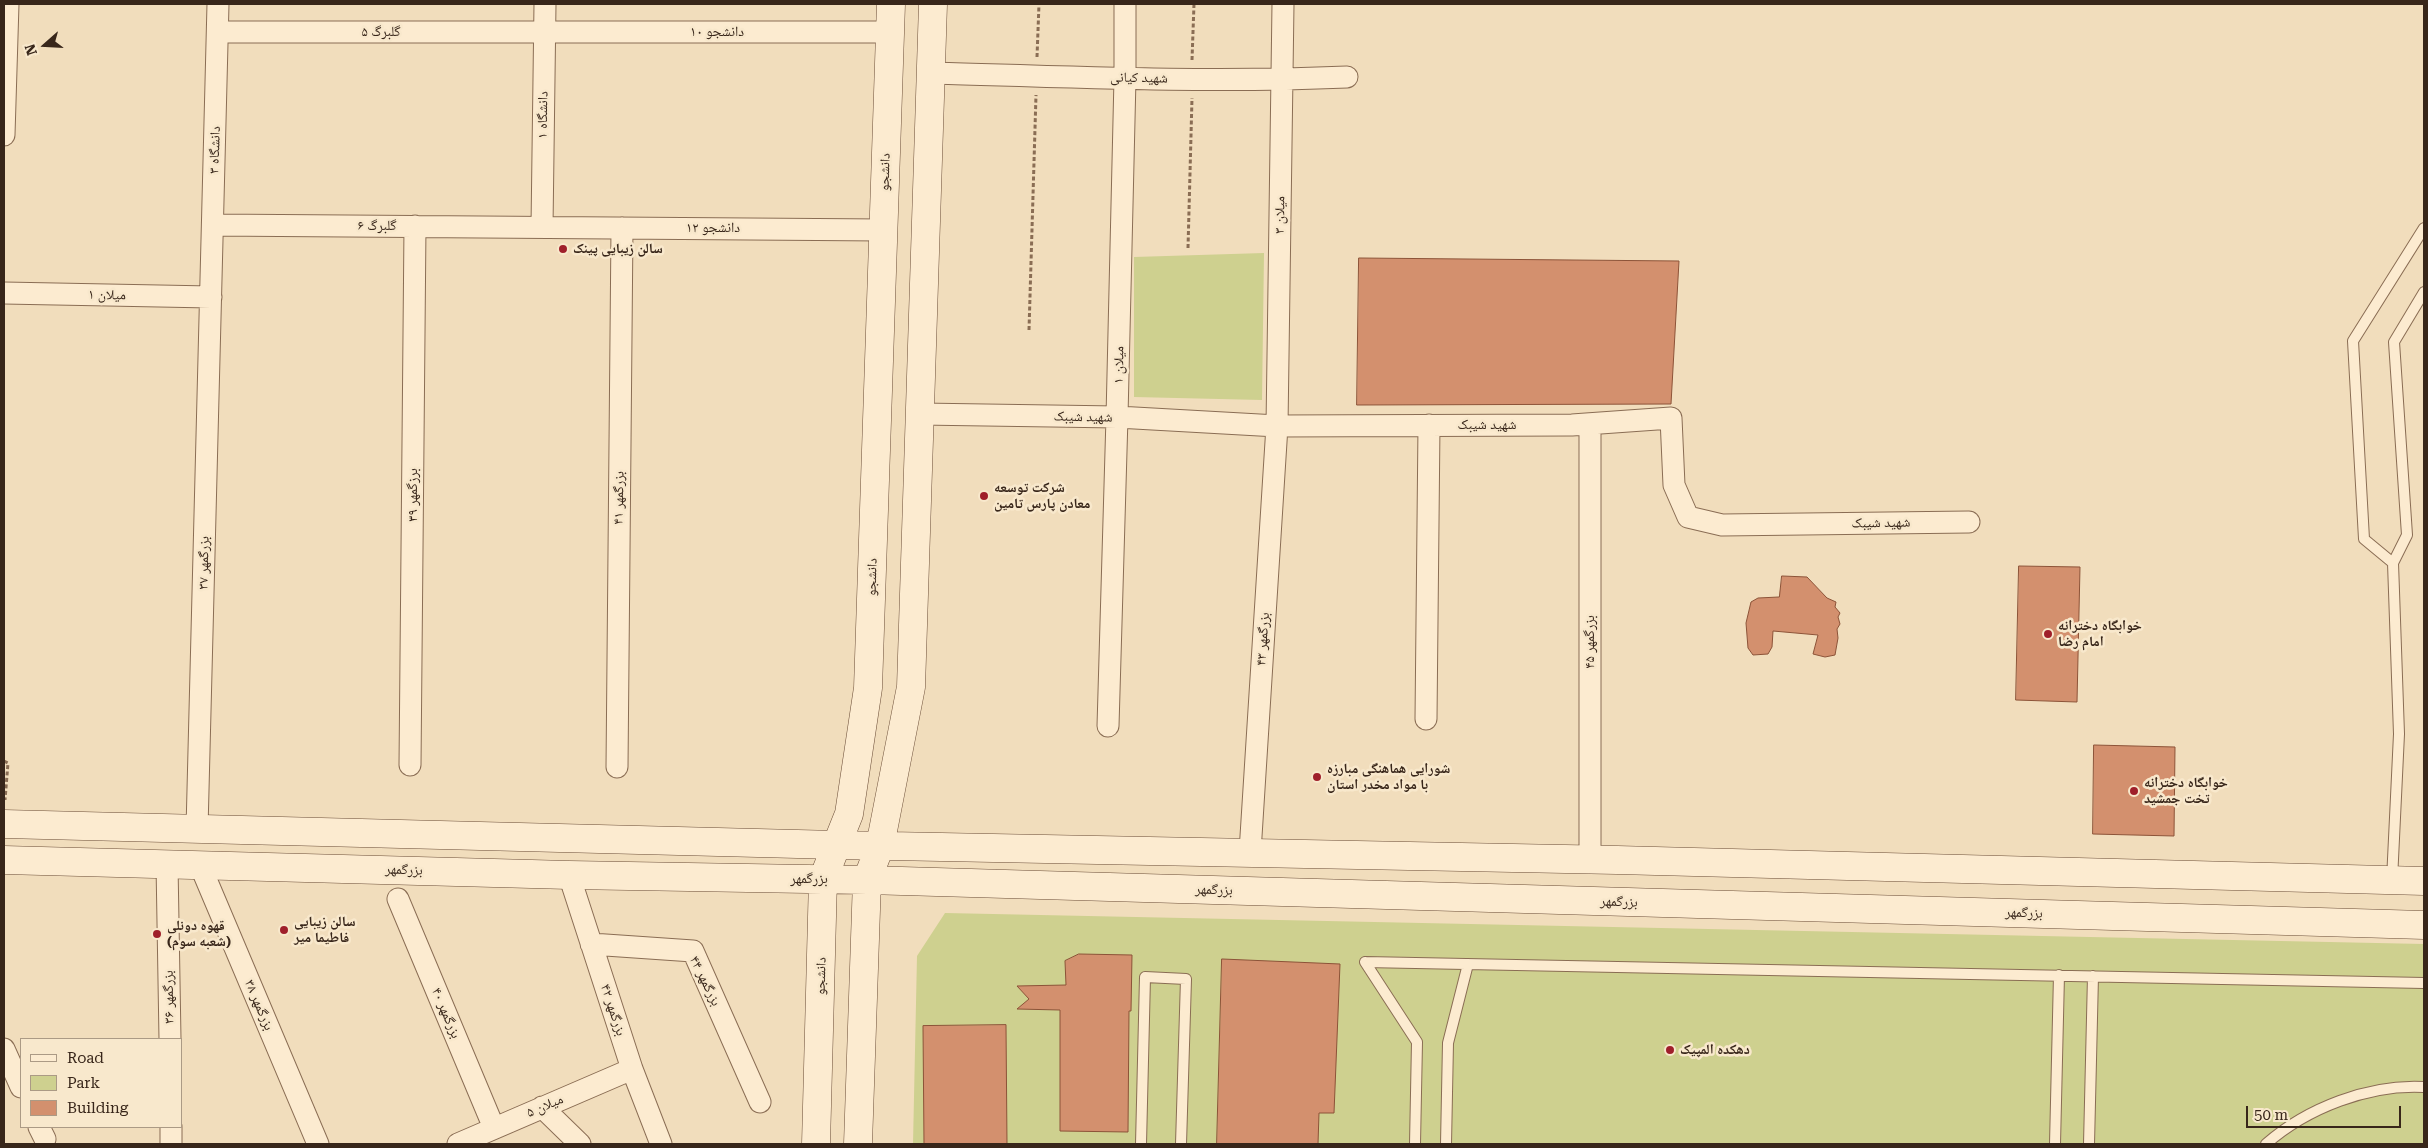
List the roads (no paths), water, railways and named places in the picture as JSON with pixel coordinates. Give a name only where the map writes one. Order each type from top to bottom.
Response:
[{"type":"street","points":[[4,135],[8,4]]},
{"type":"street","name":"دانشگاه ۳","points":[[211,297],[218,4]]},
{"type":"street","name":"دانشگاه ۱","points":[[542,227],[545,4]]},
{"type":"street","name":"دانشجو","points":[[816,1144],[823,879],[848,814],[868,688],[891,4]]},
{"type":"street","points":[[858,1144],[864,912],[867,880],[880,846],[911,687],[933,4]]},
{"type":"street","name":"میلان ۱","points":[[1108,726],[1125,78],[1125,4]]},
{"type":"street","name":"میلان ۳","points":[[1277,426],[1283,4]]},
{"type":"street","name":"گلبرگ ۵","points":[[218,32],[544,32]]},
{"type":"street","name":"دانشجو ۱۰","points":[[544,32],[890,32]]},
{"type":"street","name":"شهید کیانی","points":[[931,73],[1282,80],[1347,76]]},
{"type":"street","name":"گلبرگ ۶","points":[[213,225],[542,227]]},
{"type":"street","name":"برزگمهر ۳۹","points":[[410,765],[415,226]]},
{"type":"street","name":"دانشجو ۱۲","points":[[542,227],[884,230]]},
{"type":"street","name":"بزرگمهر ۴۱","points":[[616,768],[622,228]]},
{"type":"street","name":"میلان ۱","points":[[4,293],[211,297]]},
{"type":"street","name":"بزرگمهر ۳۷","points":[[197,828],[211,297]]},
{"type":"street","name":"شهید شیبک","points":[[920,414],[1117,417],[1277,426],[1590,424],[1671,418],[1674,486],[1688,516],[1722,525],[1969,522]]},
{"type":"street","name":"بزرگمهر ۴۵","points":[[1590,424],[1590,860]]},
{"type":"street","points":[[1426,719],[1429,425]]},
{"type":"street","name":"بزرگمهر ۴۳","points":[[1250,852],[1277,426]]},
{"type":"street","points":[[4,814],[197,828],[880,846],[1617,860],[2424,881]]},
{"type":"street","name":"بزرگمهر","points":[[4,860],[569,875],[867,880],[2424,925]]},
{"type":"street","points":[[1614,901],[1617,860]]},
{"type":"street","name":"بزرگمهر ۳۶","points":[[167,864],[170,1038]]},
{"type":"street","name":"بزرگمهر ۳۸","points":[[200,865],[318,1144]]},
{"type":"street","points":[[2117,916],[2118,874]]},
{"type":"street","name":"بزرگمهر ۴۲","points":[[569,875],[632,1069],[660,1144]]},
{"type":"street","name":"بزرگمهر ۴۰","points":[[398,898],[494,1128]]},
{"type":"street","name":"بزرگمهر ۴۴","points":[[591,944],[693,951],[760,1102]]},
{"type":"street","points":[[4,1048],[20,1085]]},
{"type":"street","name":"میلان ۵","points":[[458,1144],[632,1069]]},
{"type":"street","points":[[542,1107],[580,1144]]},
{"type":"street","points":[[171,1128],[171,1144]]},
{"type":"lane","points":[[2393,563],[2364,538],[2353,341],[2424,228]]},
{"type":"lane","points":[[2392,881],[2399,734],[2393,563],[2407,535],[2394,342],[2424,292]]},
{"type":"lane","points":[[1415,1144],[1417,1042],[1365,962],[2424,983]]},
{"type":"lane","points":[[1446,1144],[1448,1043],[1468,964]]},
{"type":"lane","points":[[2055,1144],[2060,975]]},
{"type":"lane","points":[[2088,1144],[2093,976]]},
{"type":"lane","points":[[1141,1144],[1145,977],[1186,979],[1181,1144]]},
{"type":"lane","points":[[2266,1144],[2283,1129],[2341,1099],[2405,1086],[2424,1087]]},
{"type":"place","name":"سالن زیبایی پینک","points":[[563,249]]},
{"type":"place","name":"شرکت توسعه معادن پارس تامین","points":[[984,496]]},
{"type":"place","name":"خوابگاه دخترانه امام رضا","points":[[2048,634]]},
{"type":"place","name":"شورایی هماهنگی مبارزه با مواد مخدر استان","points":[[1317,777]]},
{"type":"place","name":"خوابگاه دخترانه تخت جمشید","points":[[2134,791]]},
{"type":"place","name":"سالن زیبایی فاطیما میر","points":[[284,930]]},
{"type":"place","name":"قهوه دونلی (شعبه سوم)","points":[[157,934]]},
{"type":"place","name":"دهکده المپیک","points":[[1670,1050]]}]
